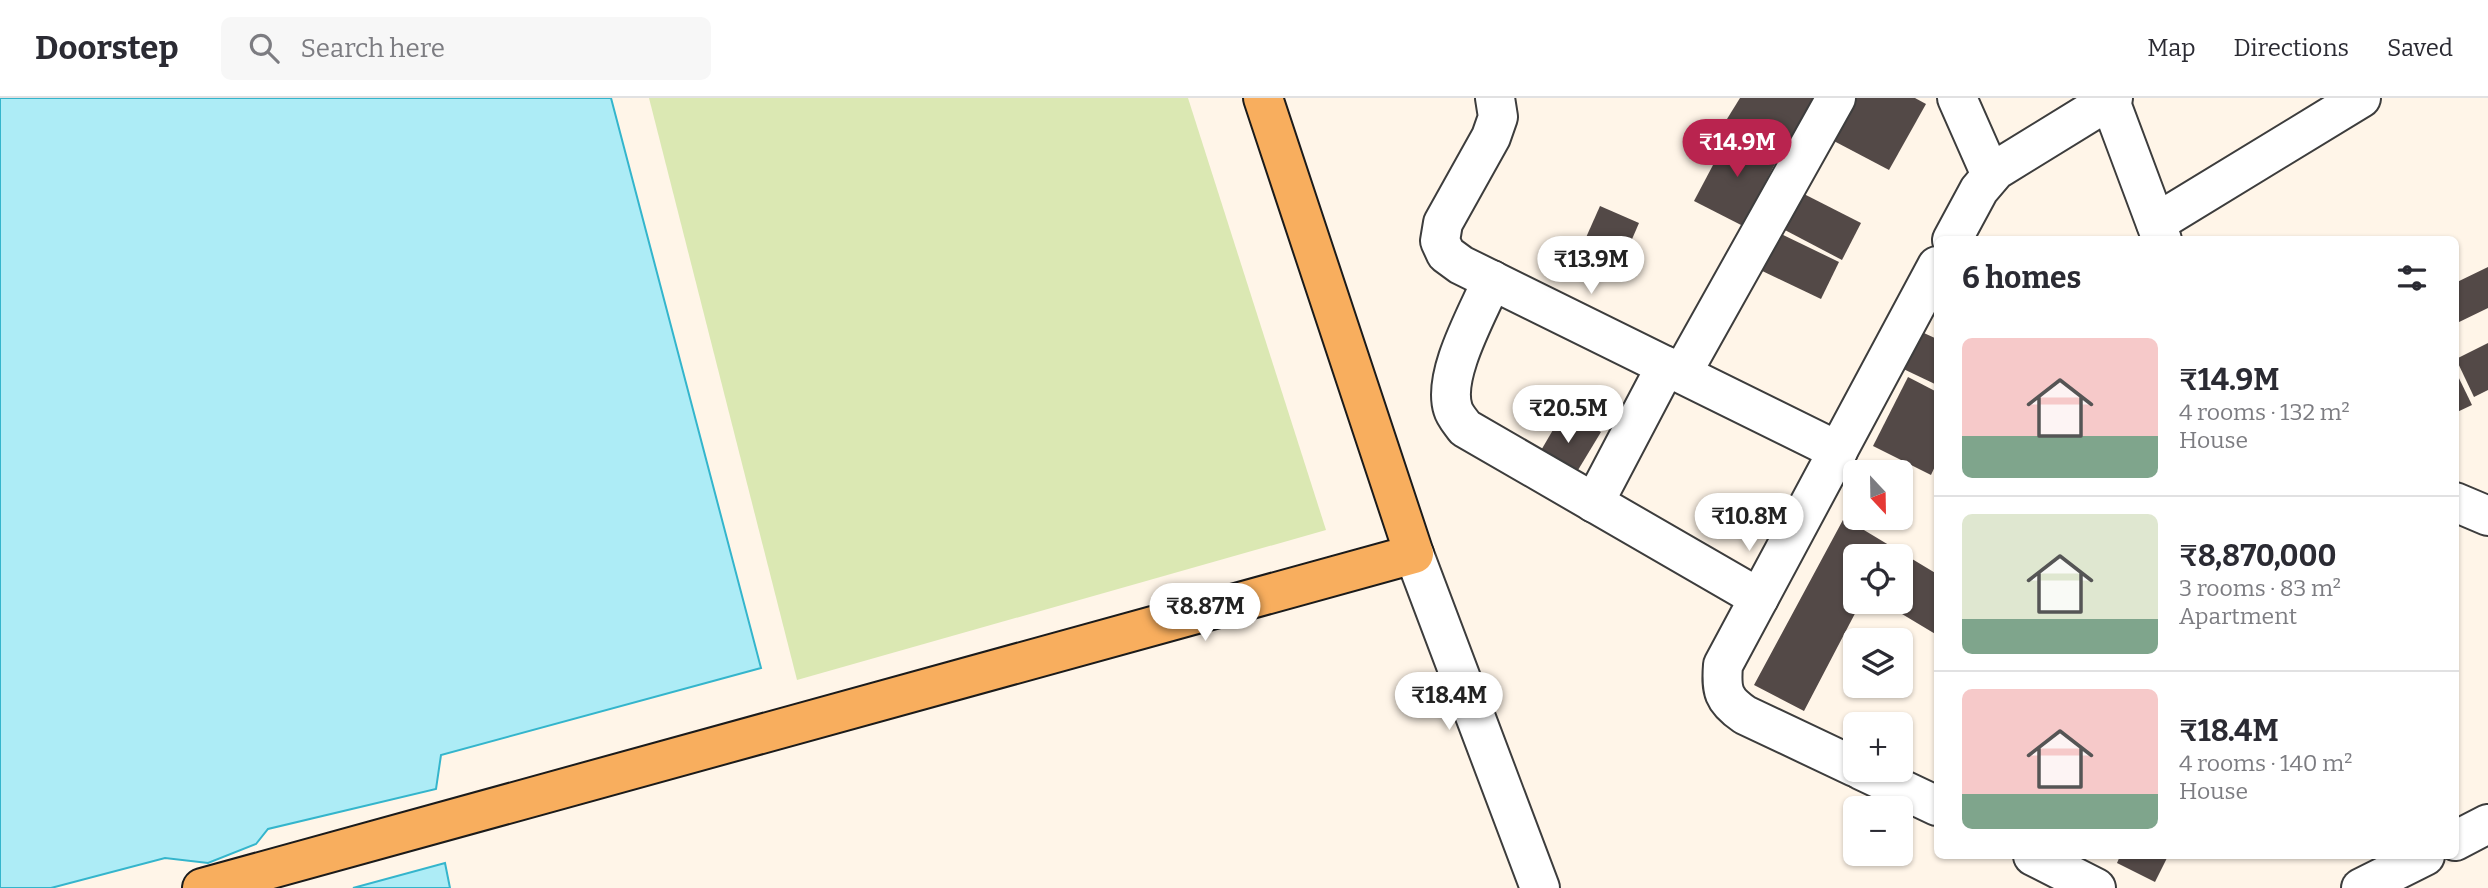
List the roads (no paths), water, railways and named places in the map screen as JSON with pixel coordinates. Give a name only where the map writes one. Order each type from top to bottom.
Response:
[{"type":"main road","points":[[202,888],[1414,554],[1263,98]]},
{"type":"street","points":[[1495,98],[1498,117],[1491,137],[1443,223],[1440,241],[1446,254],[1492,281],[1838,451]]},
{"type":"street","points":[[1594,503],[1836,98]]},
{"type":"street","points":[[1957,98],[1992,175]]},
{"type":"street","points":[[1954,236],[1979,190],[1996,170],[2111,99],[2159,231],[2361,98]]},
{"type":"street","points":[[1843,761],[1745,715],[1729,704],[1722,685],[1723,665],[1934,272]]},
{"type":"street","points":[[1492,281],[1457,363],[1451,391],[1454,411],[1465,428],[1759,598]]},
{"type":"street","points":[[2459,504],[2488,516]]},
{"type":"street","points":[[1414,554],[1540,888]]},
{"type":"street","points":[[1886,782],[1934,805]]},
{"type":"street","points":[[2459,839],[2488,824]]},
{"type":"street","points":[[2040,859],[2096,888]]},
{"type":"street","points":[[2361,888],[2419,859]]},
{"type":"water","points":[[0,98],[611,98],[761,668],[441,755],[436,789],[268,829],[256,844],[208,863],[165,858],[51,888],[0,888]]},
{"type":"water","points":[[445,863],[450,888],[353,888]]}]
